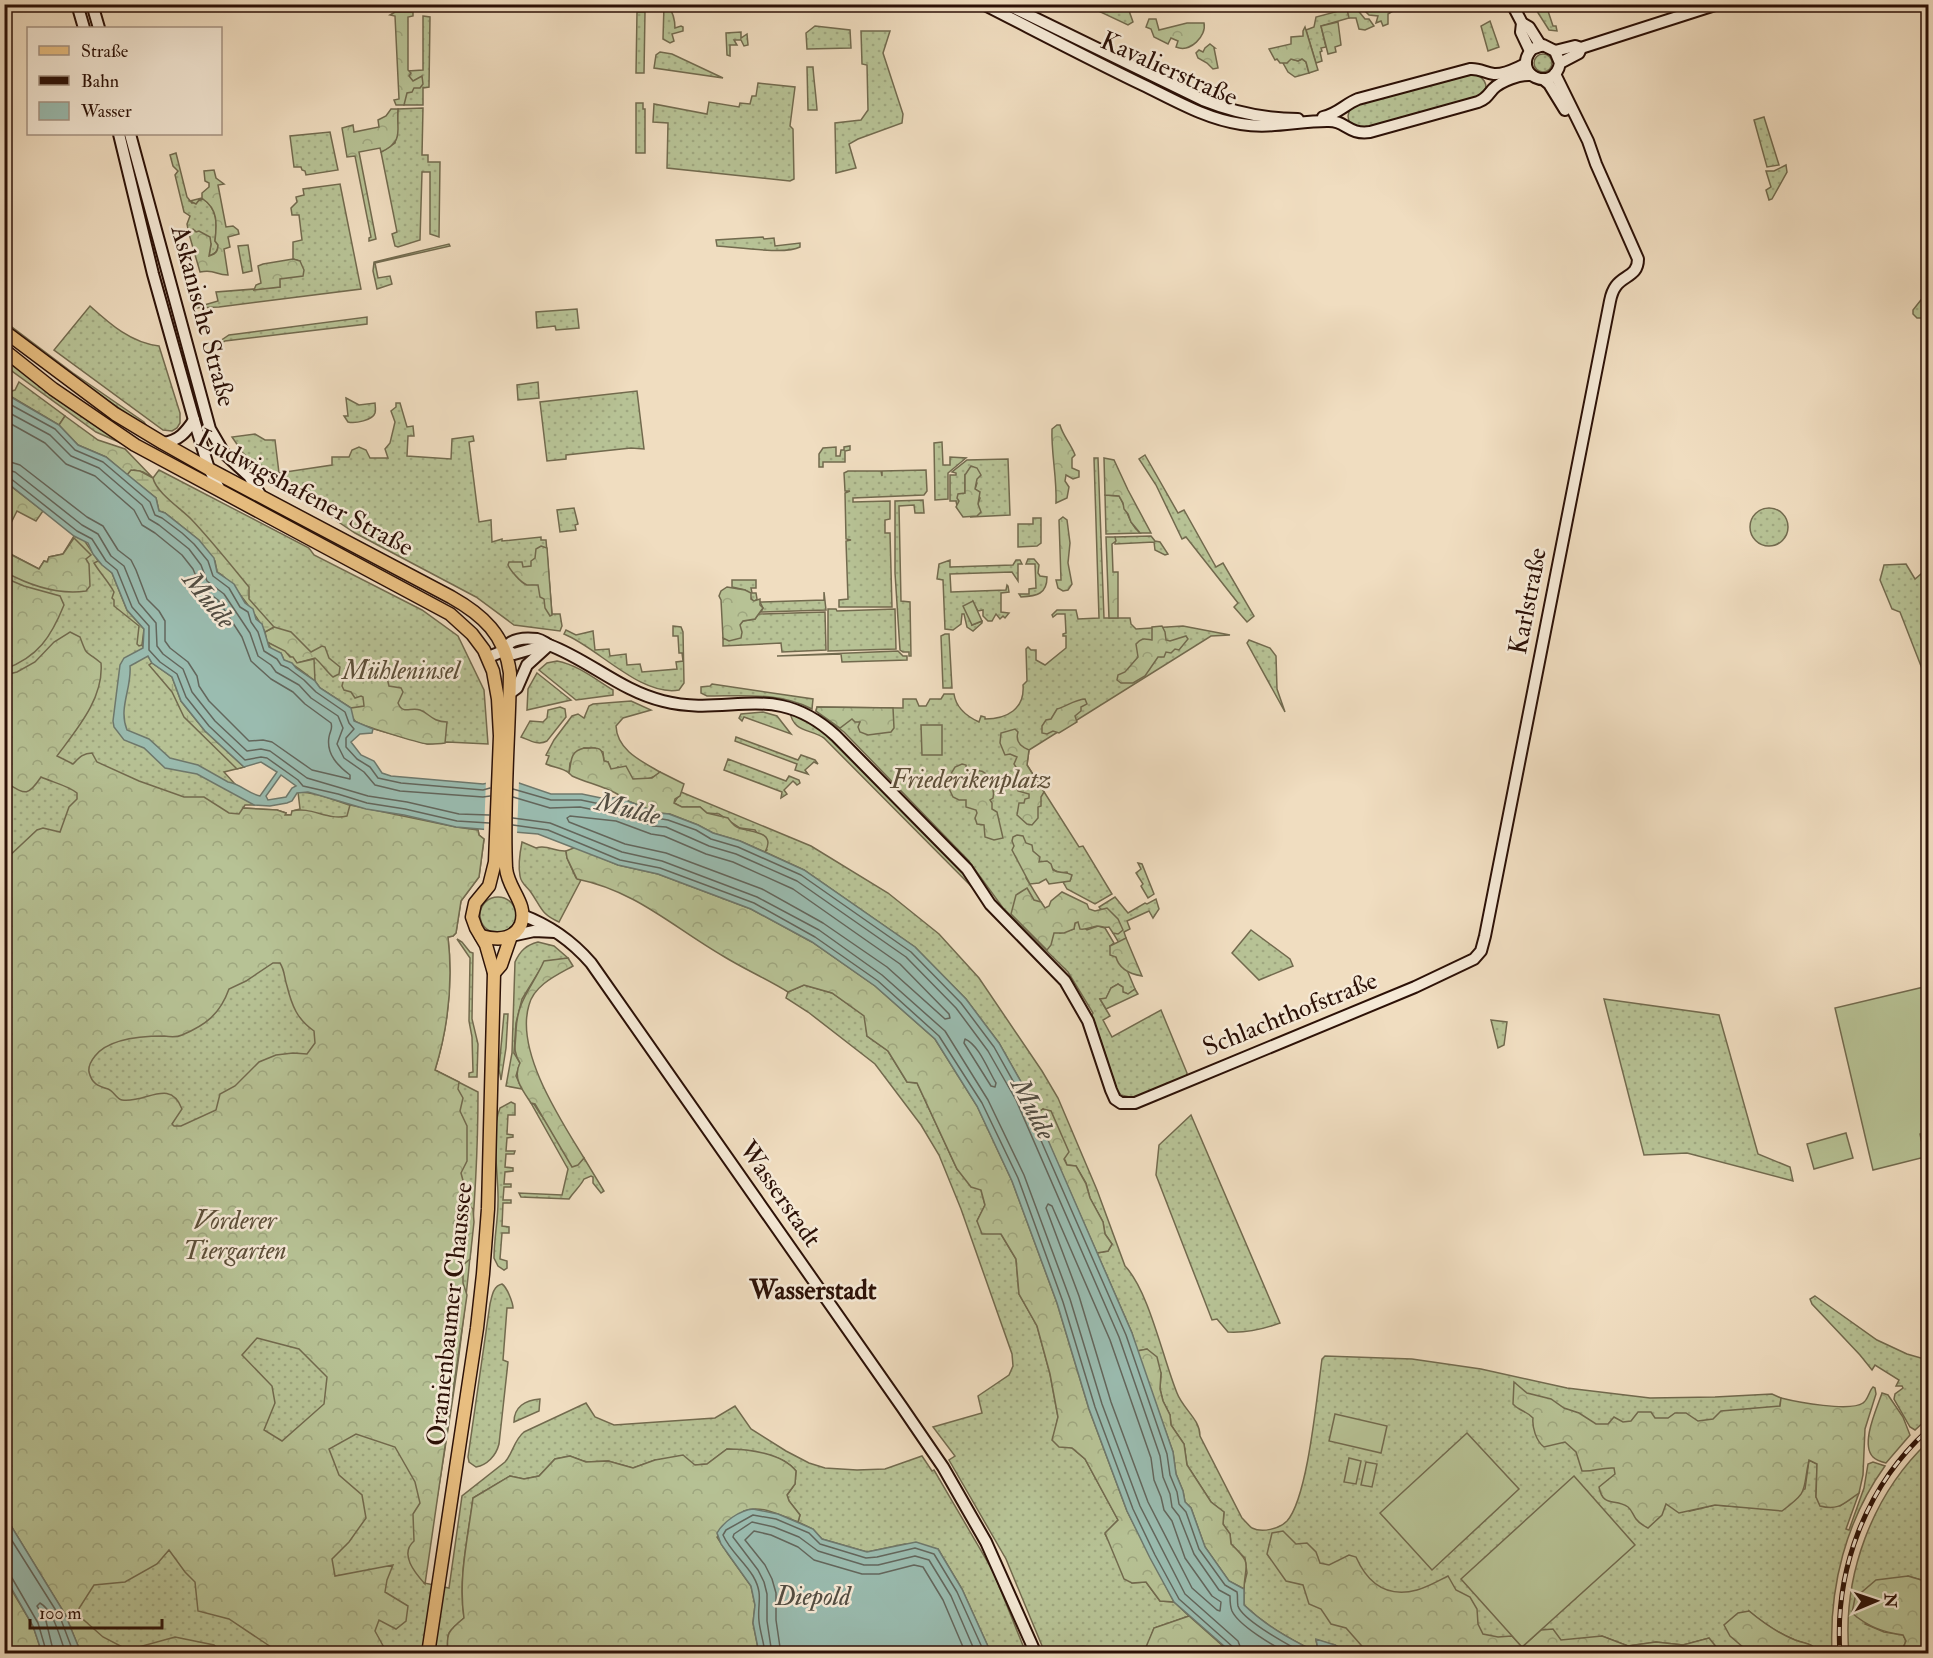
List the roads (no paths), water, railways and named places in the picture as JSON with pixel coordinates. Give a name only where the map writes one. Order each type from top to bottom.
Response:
[{"type":"main road","points":[[77,4],[84,27]]},
{"type":"main road","points":[[92,4],[99,27]]},
{"type":"main road","name":"Kavalierstraße","points":[[983,4],[1169,98],[1218,120],[1242,125],[1276,126],[1328,121],[1339,122],[1355,132],[1370,132],[1478,102],[1505,81],[1531,75]]},
{"type":"main road","name":"Kavalierstraße","points":[[1006,4],[1181,91],[1223,108],[1295,119],[1331,115],[1358,99],[1470,69],[1493,74],[1506,73],[1526,64]]},
{"type":"main road","points":[[1512,4],[1522,23],[1528,27],[1535,48],[1526,64],[1531,75],[1543,80],[1553,90],[1593,156]]},
{"type":"main road","points":[[1555,51],[1575,46],[1581,48],[1718,4]]},
{"type":"main road","points":[[1535,48],[1548,46],[1555,51],[1560,63]]},
{"type":"main road","points":[[1543,80],[1555,74],[1560,63],[1579,53],[1581,48]]},
{"type":"main road","points":[[1486,72],[1490,78],[1491,92]]},
{"type":"main road","points":[[1555,74],[1581,125],[1593,156]]},
{"type":"main road","points":[[1344,125],[1342,118],[1345,106]]},
{"type":"main road","name":"Askanische Straße","points":[[119,135],[153,274],[194,420],[202,460]]},
{"type":"main road","name":"Askanische Straße","points":[[130,135],[202,404],[213,436],[224,453],[249,476],[261,496]]},
{"type":"main road","name":"Karlstraße","points":[[1474,959],[1481,951],[1485,936],[1610,301],[1617,284],[1636,270],[1638,259],[1593,156]]},
{"type":"main road","name":"Ludwigshafener Straße","points":[[4,331],[115,414],[163,443],[202,460],[209,469],[465,605],[493,628],[504,650],[510,674],[504,736]]},
{"type":"main road","name":"Ludwigshafener Straße","points":[[4,350],[106,427],[172,466],[450,614],[477,639],[488,657],[496,685],[504,736]]},
{"type":"main road","points":[[163,443],[182,436],[194,420]]},
{"type":"main road","points":[[172,466],[184,466],[202,460],[213,436]]},
{"type":"main road","points":[[209,469],[220,490]]},
{"type":"main road","points":[[488,657],[504,650],[510,643],[522,639],[539,639],[549,645],[527,665],[517,688],[509,694]]},
{"type":"main road","name":"Schlachthofstraße","points":[[549,645],[573,654],[631,689],[662,701],[692,705],[763,703],[784,706],[810,716],[829,730],[967,868],[994,909],[1065,981],[1088,1021],[1111,1090],[1115,1099],[1121,1103],[1135,1103],[1415,987],[1474,959]]},
{"type":"main road","points":[[504,736],[501,840],[508,881],[521,904],[522,915],[519,927],[511,936]]},
{"type":"main road","points":[[501,840],[489,886],[475,903],[472,917],[476,928],[481,936],[499,939],[534,931],[555,932]]},
{"type":"main road","points":[[481,896],[496,892],[516,895]]},
{"type":"main road","name":"Wasserstadt","points":[[522,915],[544,924],[571,943],[597,972],[930,1447],[986,1542],[1036,1653]]},
{"type":"main road","name":"Oranienbaumer Chaussee","points":[[428,1653],[477,1328],[488,1209],[494,973],[489,953],[481,936]]},
{"type":"main road","name":"Oranienbaumer Chaussee","points":[[494,973],[501,965],[511,936]]},
{"type":"water","name":"Mulde","points":[[4,393],[59,425],[78,445],[106,457],[156,498],[159,511],[165,513],[199,540],[214,558],[217,572],[234,584],[245,603],[253,609],[256,619],[262,624],[269,647],[281,653],[284,660],[292,663],[315,681],[320,688],[351,708],[354,721],[373,729],[372,733],[360,734],[351,742],[361,755],[374,761],[382,773],[391,776],[483,784],[519,783],[551,794],[582,794],[606,799],[618,797],[740,841],[804,870],[915,947],[966,999],[999,1043],[1028,1094],[1132,1333],[1173,1452],[1176,1474],[1185,1502],[1191,1508],[1205,1547],[1229,1581],[1244,1589],[1244,1605],[1260,1619],[1314,1651],[1318,1650],[1316,1639],[1335,1645],[1347,1653],[1232,1653],[1174,1602],[1127,1511],[1089,1409],[1057,1303],[1012,1181],[977,1106],[935,1039],[875,986],[812,942],[751,909],[658,874],[618,865],[538,834],[456,827],[366,809],[308,792],[297,793],[292,801],[287,803],[270,806],[254,805],[197,774],[165,768],[144,748],[124,740],[114,727],[113,721],[120,665],[124,658],[143,648],[144,629],[127,610],[112,573],[93,554],[88,543],[74,536],[5,481]],"holes":[[[148,656],[152,663],[172,677],[181,701],[205,731],[244,767],[261,762],[277,772],[260,796],[198,765],[170,758],[149,739],[127,730],[124,714],[130,666]],[[281,775],[296,786],[286,797],[268,800],[266,796]]]},
{"type":"water","name":"Diepold","points":[[753,1509],[778,1514],[813,1529],[822,1539],[867,1552],[916,1542],[938,1549],[962,1589],[991,1653],[759,1653],[753,1623],[755,1605],[751,1586],[721,1544],[717,1533],[732,1517]]},
{"type":"water","points":[[5,1516],[65,1614],[81,1653],[42,1653],[33,1626],[5,1577]]},
{"type":"waterway","points":[[1047,1650],[1083,1647],[1128,1654]]},
{"type":"railway","points":[[1840,1654],[1842,1591],[1859,1532],[1871,1503],[1887,1477],[1906,1452],[1928,1430]]},
{"type":"district","name":"Wasserstadt","points":[[813,1290]]},
{"type":"park label","name":"Mühleninsel","points":[[401,671]]},
{"type":"park label","name":"Friederikenplatz","points":[[971,780]]},
{"type":"park label","name":"Vorderer Tiergarten","points":[[235,1236]]}]
